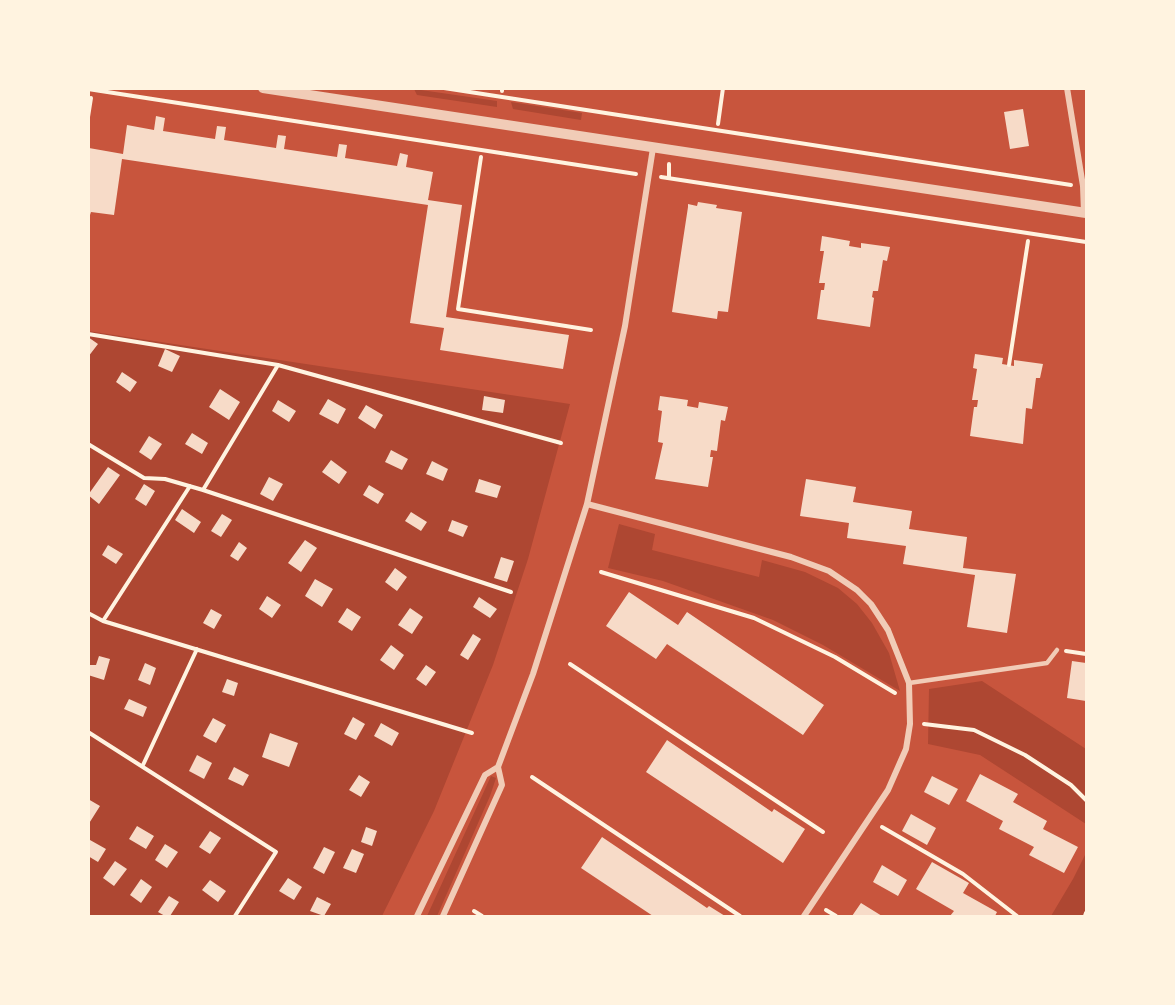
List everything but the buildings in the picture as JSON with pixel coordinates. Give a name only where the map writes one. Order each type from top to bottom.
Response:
[{"type":"street","points":[[263,88],[1085,213],[1067,88]]},
{"type":"street","points":[[443,916],[502,784],[498,767],[533,674],[587,504],[625,326],[653,148]]},
{"type":"street","points":[[587,504],[790,557],[844,579],[871,604],[895,644],[909,683],[910,724],[906,749],[897,773],[804,916]]},
{"type":"street","points":[[417,916],[485,775],[498,767]]},
{"type":"lane","points":[[909,683],[1047,663],[1057,650]]},
{"type":"path","points":[[444,88],[1061,183]]},
{"type":"path","points":[[718,124],[723,88]]},
{"type":"path","points":[[88,89],[575,164]]},
{"type":"path","points":[[88,117],[91,98]]},
{"type":"path","points":[[481,158],[458,309],[591,330]]},
{"type":"path","points":[[698,183],[1086,242]]},
{"type":"path","points":[[1008,365],[1028,241]]},
{"type":"path","points":[[88,334],[278,365],[561,442]]},
{"type":"path","points":[[203,490],[278,365]]},
{"type":"path","points":[[88,444],[144,477],[203,490],[511,592]]},
{"type":"path","points":[[103,621],[190,486]]},
{"type":"path","points":[[601,572],[754,618],[825,652],[895,693]]},
{"type":"path","points":[[88,613],[103,621],[472,733]]},
{"type":"path","points":[[143,765],[197,649]]},
{"type":"path","points":[[1057,650],[1086,654]]},
{"type":"path","points":[[570,664],[823,832]]},
{"type":"path","points":[[924,724],[974,730],[1025,755],[1071,785],[1086,800]]},
{"type":"path","points":[[88,732],[276,852],[235,916]]},
{"type":"path","points":[[532,777],[740,916]]},
{"type":"path","points":[[882,827],[963,874],[1017,916]]},
{"type":"path","points":[[826,910],[836,916]]},
{"type":"path","points":[[474,911],[482,916]]},
{"type":"shaded area","points":[[414,89],[497,101],[497,107],[417,95]]},
{"type":"shaded area","points":[[511,102],[582,113],[581,120],[513,109]]},
{"type":"shaded area","points":[[88,331],[570,404],[528,559],[493,665],[434,811],[382,916],[89,916]]},
{"type":"shaded area","points":[[619,524],[655,534],[652,550],[759,577],[762,560],[805,572],[838,588],[857,604],[872,623],[889,653],[900,691],[823,645],[773,620],[663,581],[608,568]]},
{"type":"shaded area","points":[[982,681],[1086,749],[1086,824],[980,755],[928,744],[929,689]]},
{"type":"shaded area","points":[[491,776],[496,778],[490,796],[437,916],[427,916]]},
{"type":"shaded area","points":[[1086,853],[1086,916],[1051,916],[1073,879]]}]
